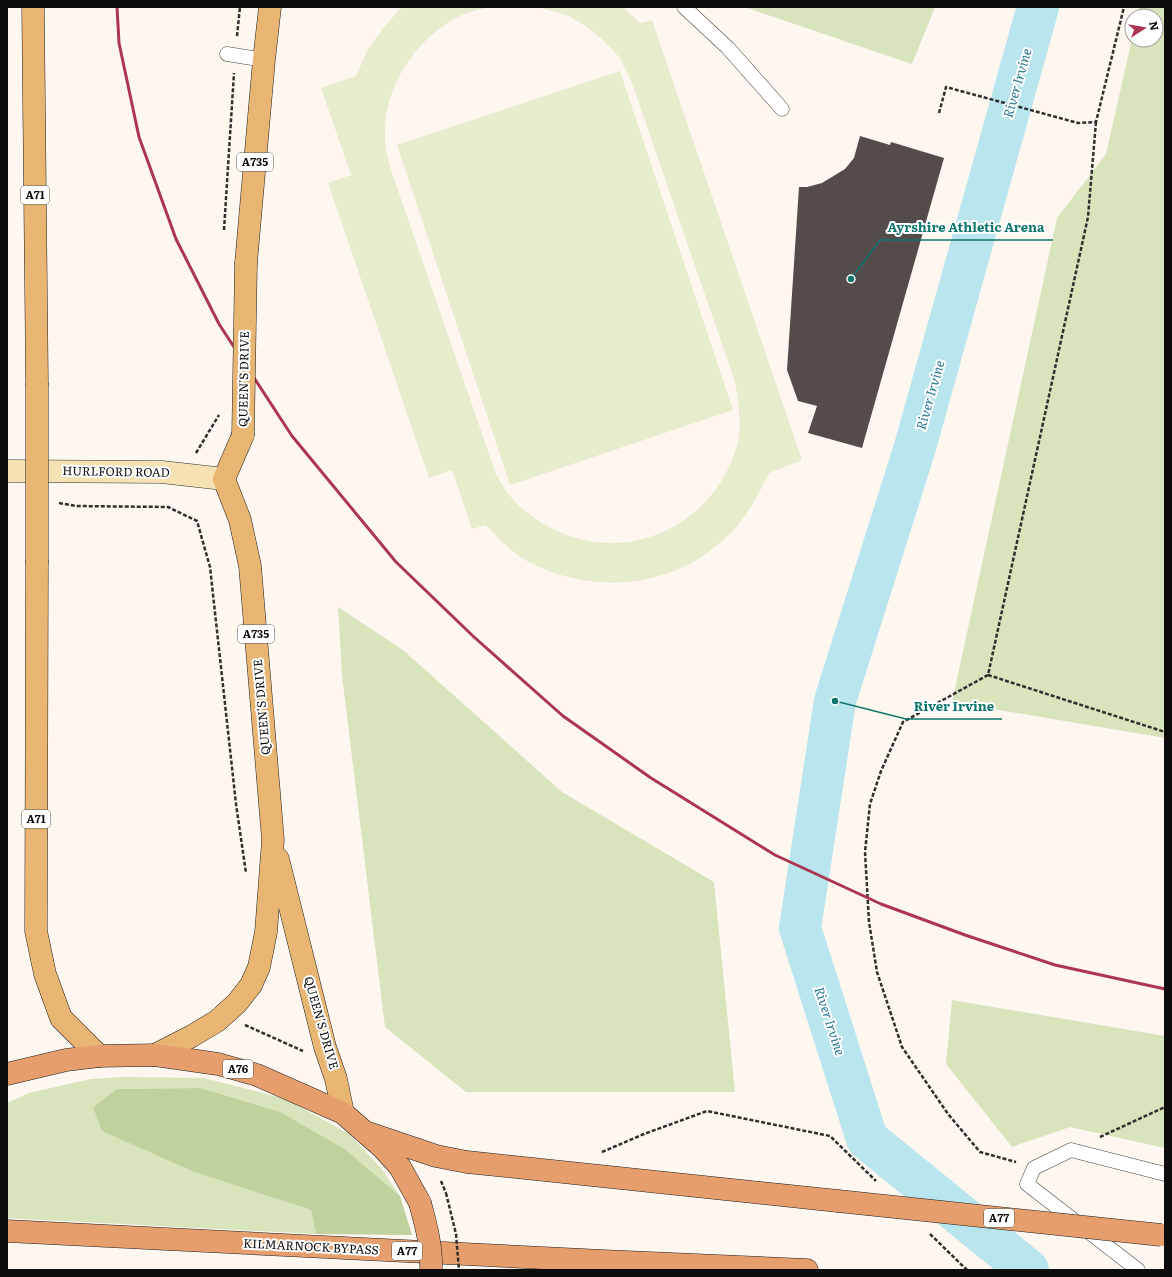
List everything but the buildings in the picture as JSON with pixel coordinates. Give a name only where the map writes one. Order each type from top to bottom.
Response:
[{"type":"highway","name":"A76","points":[[7,1074],[66,1060],[99,1056],[155,1055],[218,1064],[258,1075],[342,1113],[383,1148],[400,1167],[420,1203],[432,1259],[431,1270]]},
{"type":"highway","name":"A77","points":[[365,1132],[436,1156],[467,1162],[1163,1235]]},
{"type":"highway","name":"KILMARNOCK BYPASS","points":[[7,1231],[807,1270]]},
{"type":"main road","name":"A71","points":[[33,7],[37,383],[36,931],[45,974],[61,1018],[99,1056]]},
{"type":"main road","name":"QUEEN'S DRIVE","points":[[155,1055],[217,1021],[237,1002],[251,985],[259,967],[266,932],[273,840],[250,566],[240,520],[224,479],[243,435],[246,263],[270,7]]},
{"type":"main road","name":"HURLFORD ROAD","points":[[7,471],[162,472],[224,479]]},
{"type":"main road","name":"QUEEN'S DRIVE","points":[[273,840],[325,1047],[336,1079],[342,1113]]},
{"type":"lane","points":[[684,7],[728,48],[782,109]]},
{"type":"lane","points":[[231,55],[264,60]]},
{"type":"lane","points":[[1138,1270],[1028,1184],[1034,1168],[1071,1150],[1165,1174]]},
{"type":"path","points":[[224,232],[231,55],[240,7]]},
{"type":"path","points":[[988,675],[1088,217],[1096,122],[1124,7]]},
{"type":"path","points":[[939,113],[946,87],[1078,123],[1096,122]]},
{"type":"path","points":[[53,502],[76,506],[168,507],[197,521],[210,567],[236,804],[246,875]]},
{"type":"path","points":[[1034,1168],[980,1152],[948,1114],[902,1047],[877,972],[869,922],[865,852],[870,804],[881,771],[903,722],[988,675],[1165,732]]},
{"type":"path","points":[[223,1016],[331,1063]]},
{"type":"path","points":[[1071,1150],[1165,1107]]},
{"type":"path","points":[[596,1154],[644,1134],[707,1111],[830,1136],[881,1186]]},
{"type":"path","points":[[446,1193],[456,1234],[459,1270]]},
{"type":"path","points":[[927,1231],[967,1270]]},
{"type":"green space","points":[[402,7],[489,7],[467,13],[454,19],[425,41],[413,55],[394,87],[385,122],[385,140],[390,167],[496,474],[511,498],[527,513],[539,521],[551,528],[580,539],[610,543],[638,540],[666,531],[690,516],[711,496],[727,471],[738,442],[740,427],[735,382],[632,83],[620,58],[603,40],[587,27],[569,16],[537,7],[623,7],[640,23],[652,20],[802,460],[769,473],[759,493],[738,525],[717,546],[693,562],[667,574],[639,580],[611,583],[582,580],[554,573],[521,557],[505,544],[486,525],[472,529],[452,470],[429,478],[328,183],[351,175],[321,88],[356,76],[368,49],[384,27]]},
{"type":"green space","points":[[744,7],[935,7],[912,64]]},
{"type":"green space","points":[[1165,7],[1165,738],[952,702],[1057,218],[1106,154],[1130,48],[1164,48],[1164,8],[1139,8]]},
{"type":"green space","points":[[620,71],[733,410],[510,485],[397,145]]},
{"type":"green space","points":[[338,607],[403,650],[562,792],[714,882],[735,1092],[466,1092],[385,1027],[342,675]]},
{"type":"green space","points":[[952,1000],[1165,1036],[1165,1148],[1070,1127],[1012,1147],[946,1064]]},
{"type":"green space","points":[[123,1077],[204,1078],[286,1099],[349,1134],[381,1168],[400,1196],[346,1150],[200,1088],[118,1089],[93,1107],[197,1173],[311,1210],[316,1234],[7,1218],[7,1103],[29,1093],[91,1079]]},
{"type":"green space","points":[[200,1088],[280,1112],[346,1150],[400,1196],[412,1235],[316,1234],[311,1210],[197,1173],[102,1131],[93,1107],[117,1089]]},
{"type":"waterway","name":"River Irvine","points":[[1028,1270],[867,1139],[800,928],[835,701],[915,447],[1038,7]]},
{"type":"railway","points":[[117,7],[119,43],[139,137],[176,239],[219,324],[292,436],[396,562],[474,637],[563,716],[651,778],[775,855],[881,904],[965,935],[1055,965],[1165,989]]},
{"type":"place","name":"Ayrshire Athletic Arena","points":[[851,279]]},
{"type":"place","name":"River Irvine","points":[[835,701]]}]
